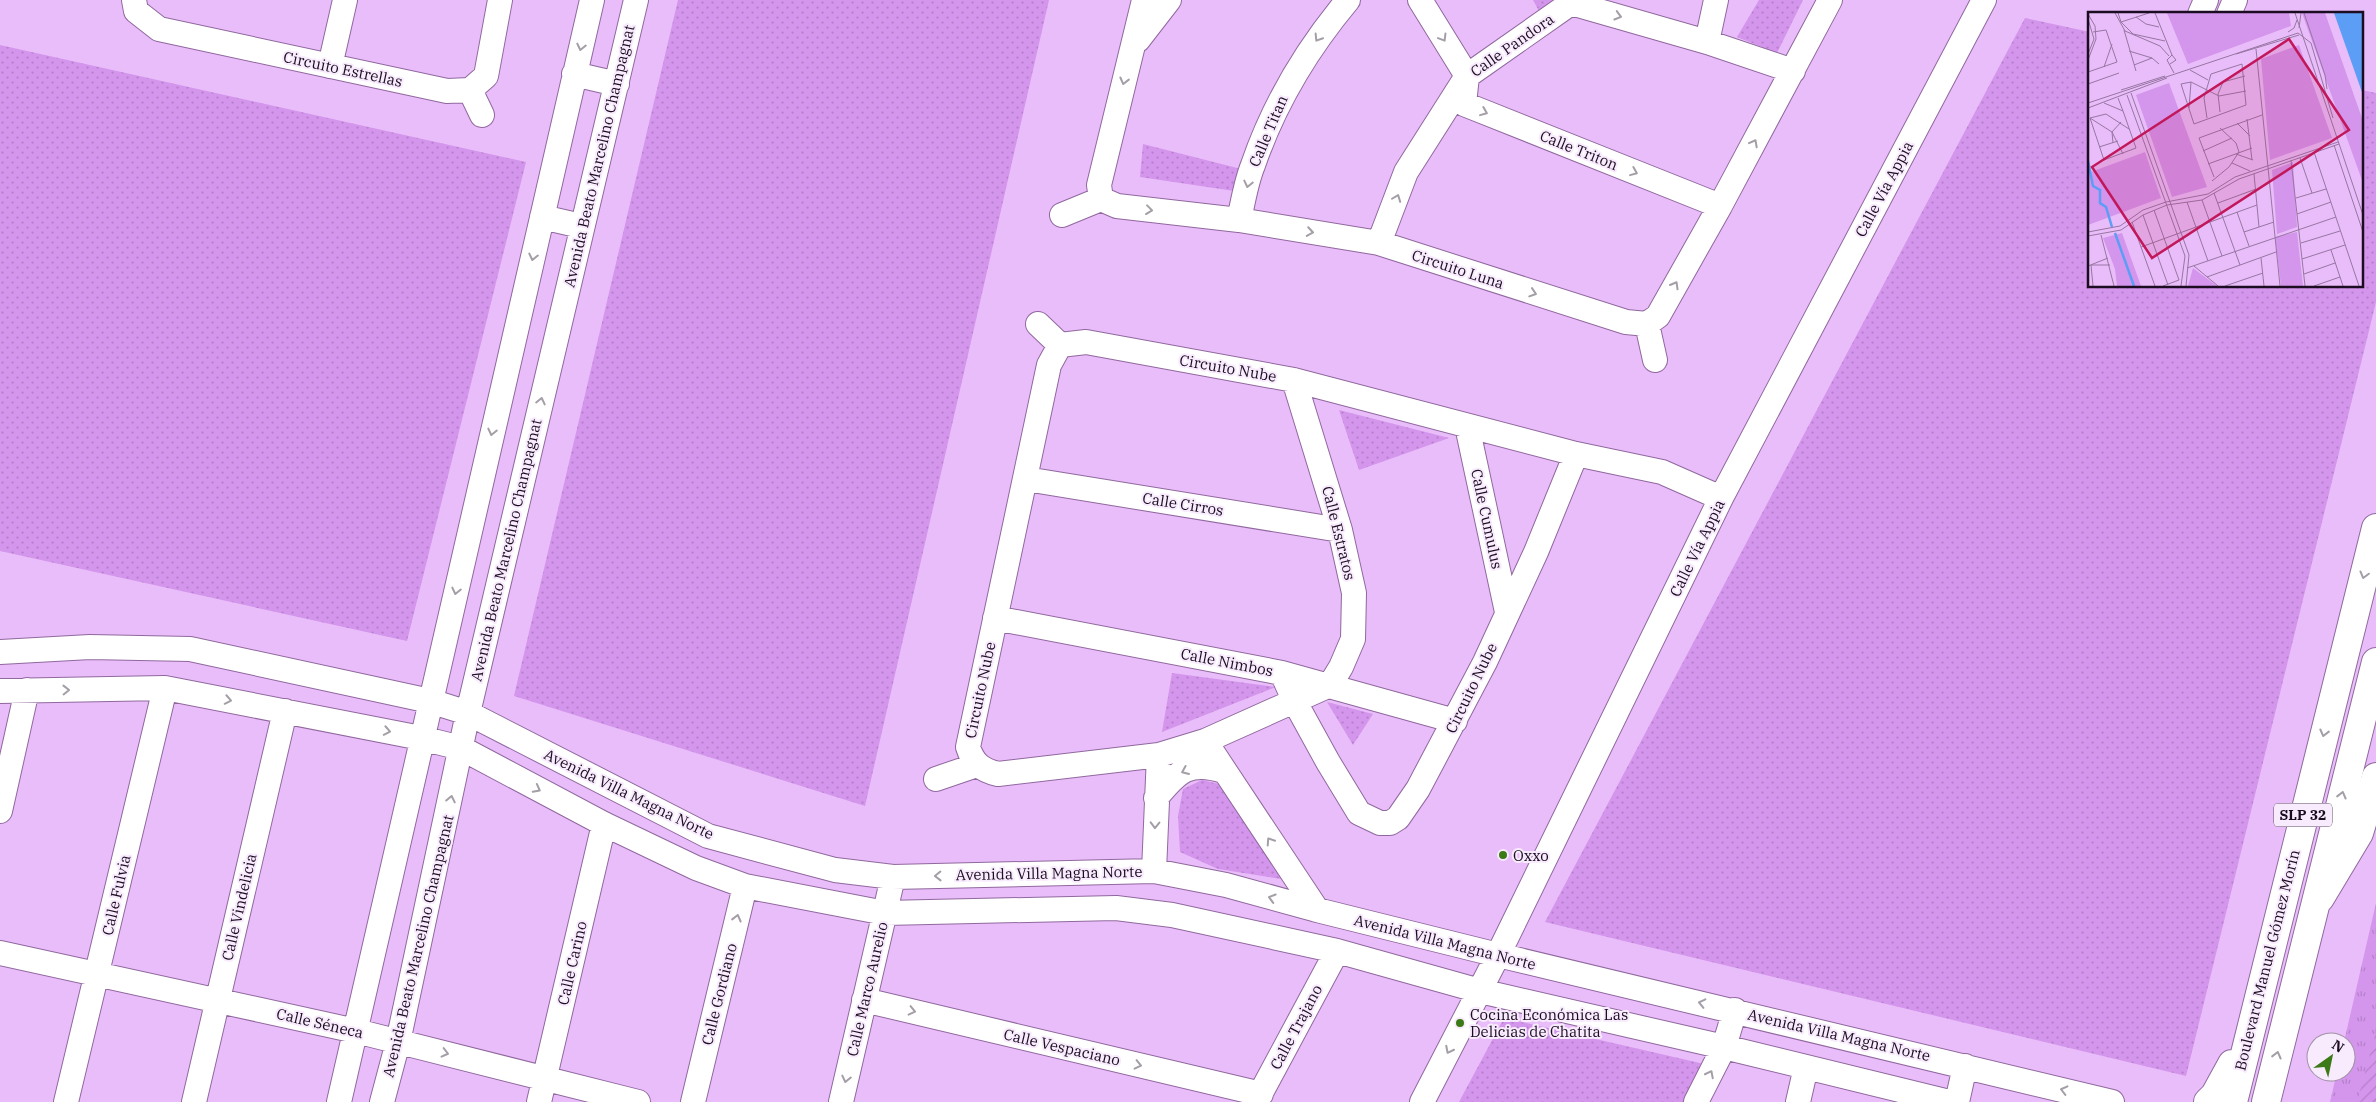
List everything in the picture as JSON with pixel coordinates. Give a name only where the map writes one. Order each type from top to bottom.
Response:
[{"type":"main road","name":"Boulevard Manuel Gómez Morín","points":[[2233,1102],[2258,994],[2376,528]]},
{"type":"main road","name":"SLP 32","points":[[2266,1102],[2376,662]]},
{"type":"main road","points":[[2312,913],[2359,833],[2376,777]]},
{"type":"main road","points":[[2208,1102],[2215,1095],[2232,1065],[2258,994]]},
{"type":"street","name":"Circuito Estrellas","points":[[134,0],[136,11],[159,29],[447,91],[470,90]]},
{"type":"street","points":[[330,66],[345,0]]},
{"type":"street","points":[[482,115],[470,90],[486,76],[500,0]]},
{"type":"street","points":[[338,1102],[356,1031],[592,0]]},
{"type":"street","name":"Avenida Beato Marcelino Champagnat","points":[[382,1102],[398,1042],[468,713],[581,226],[636,0]]},
{"type":"street","points":[[1062,215],[1102,199],[1099,186],[1144,0]]},
{"type":"street","points":[[1133,48],[1169,0]]},
{"type":"street","name":"Calle Titan","points":[[1239,220],[1252,166],[1278,102],[1324,28],[1348,0]]},
{"type":"street","points":[[1420,0],[1466,76]]},
{"type":"street","points":[[1707,42],[1716,0]]},
{"type":"street","points":[[1655,360],[1647,324],[1658,316],[1793,72],[1830,0]]},
{"type":"street","name":"Calle Vía Appia","points":[[1422,1102],[1498,955],[1721,498],[1984,0]]},
{"type":"street","points":[[2201,12],[2206,0]]},
{"type":"street","points":[[2230,12],[2235,0]]},
{"type":"street","name":"Calle Pandora","points":[[1379,243],[1406,172],[1466,76],[1572,1],[1707,42],[1793,72]]},
{"type":"street","points":[[574,74],[617,84]]},
{"type":"street","name":"Calle Triton","points":[[1466,76],[1464,104],[1720,206]]},
{"type":"street","name":"Circuito Luna","points":[[1102,199],[1117,206],[1239,220],[1379,243],[1626,322],[1647,324]]},
{"type":"street","points":[[542,217],[581,226]]},
{"type":"street","points":[[1038,324],[1060,345]]},
{"type":"street","name":"Circuito Nube","points":[[977,765],[968,747],[1049,365],[1060,345],[1086,342],[1294,380],[1576,454],[1539,544],[1485,662],[1395,830],[1369,819],[1359,812],[1351,802],[1295,702],[1282,673]]},
{"type":"street","name":"Calle Estratos","points":[[1294,380],[1340,530],[1354,593],[1354,624],[1348,651],[1330,684]]},
{"type":"street","name":"Calle Cumulus","points":[[1467,426],[1507,612]]},
{"type":"street","points":[[1576,454],[1662,472],[1721,498]]},
{"type":"street","name":"Calle Cirros","points":[[1026,479],[1340,530]]},
{"type":"street","name":"Calle Nimbos","points":[[995,618],[1282,673],[1330,684],[1455,721]]},
{"type":"street","name":"Avenida Villa Magna Norte","points":[[0,652],[90,647],[190,649],[430,701],[468,713],[708,836],[835,870],[892,877],[1154,871],[1226,885],[1316,910],[1498,955],[2112,1102]]},
{"type":"street","points":[[936,779],[977,765],[986,772],[998,774],[1159,755],[1205,741],[1295,702],[1330,684]]},
{"type":"street","points":[[0,691],[165,688],[422,738],[462,748],[604,824],[696,868],[745,886],[885,913],[1116,908],[1145,910],[1336,951],[1480,991],[1724,1046],[1949,1102]]},
{"type":"street","name":"Calle Fulvia","points":[[66,1102],[165,688]]},
{"type":"street","points":[[0,811],[27,690]]},
{"type":"street","name":"Calle Vindelicia","points":[[194,1102],[285,711]]},
{"type":"street","points":[[1205,741],[1316,910]]},
{"type":"street","points":[[1154,871],[1159,755]]},
{"type":"street","points":[[1156,798],[1173,777],[1187,769],[1206,766],[1224,771]]},
{"type":"street","name":"Calle Carino","points":[[540,1102],[604,824]]},
{"type":"street","name":"Calle Marco Aurelio","points":[[840,1102],[892,877]]},
{"type":"street","name":"Calle Gordiano","points":[[693,1102],[745,886]]},
{"type":"street","name":"Calle Trajano","points":[[1258,1098],[1336,951]]},
{"type":"street","name":"Calle Séneca","points":[[0,953],[356,1031],[638,1102]]},
{"type":"street","name":"Calle Vespaciano","points":[[864,1000],[1258,1098]]},
{"type":"street","points":[[1696,1102],[1724,1046],[1734,1010]]},
{"type":"street","points":[[1957,1102],[1966,1066]]},
{"type":"street","points":[[1798,1102],[1806,1067]]},
{"type":"green space","points":[[678,0],[1049,0],[865,806],[514,696]]},
{"type":"green space","points":[[1533,0],[1554,0],[1539,11]]},
{"type":"green space","points":[[1759,0],[1803,0],[1777,53],[1737,37]]},
{"type":"green space","points":[[2025,18],[2088,32],[2088,288],[2364,288],[2364,90],[2376,93],[2376,302],[2186,1076],[1545,922]]},
{"type":"green space","points":[[0,45],[526,162],[407,641],[0,551]]},
{"type":"green space","points":[[1143,144],[1245,170],[1234,191],[1140,177]]},
{"type":"green space","points":[[1339,410],[1449,438],[1359,470]]},
{"type":"green space","points":[[1172,673],[1276,687],[1162,732]]},
{"type":"green space","points":[[1327,702],[1373,714],[1353,745]]},
{"type":"green space","points":[[1202,780],[1219,784],[1288,880],[1218,869],[1180,852],[1178,816],[1183,789]]},
{"type":"green space","points":[[2376,903],[2376,1102],[2330,1102],[2335,1082],[2356,1082],[2356,1032],[2346,1032]]},
{"type":"green space","points":[[1504,1018],[1726,1069],[1708,1102],[1459,1102]]},
{"type":"green space","points":[[2376,1032],[2376,1102],[2357,1102]]},
{"type":"place","name":"Oxxo","points":[[1503,855]]},
{"type":"place","name":"Cocina Económica Las Delicias de Chatita","points":[[1460,1023]]}]
